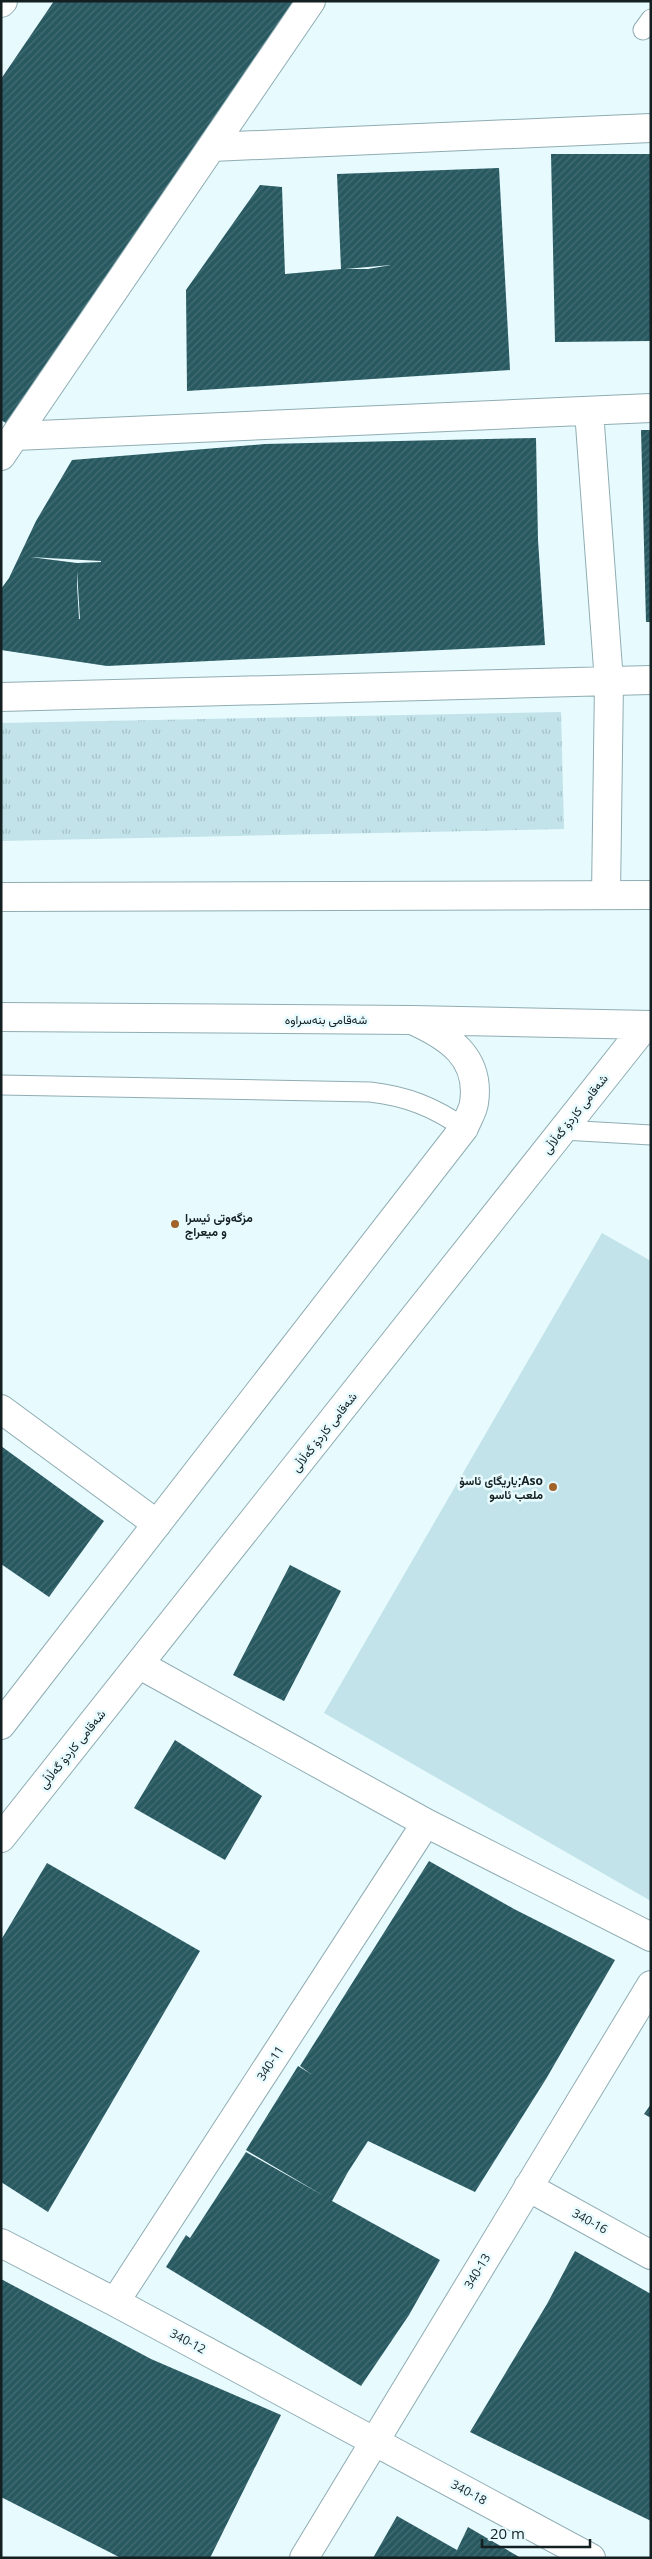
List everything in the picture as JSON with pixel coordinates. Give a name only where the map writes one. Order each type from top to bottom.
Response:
[{"type":"street","points":[[8,446],[311,1]]},
{"type":"street","points":[[212,147],[651,128]]},
{"type":"street","points":[[8,446],[651,408]]},
{"type":"street","points":[[589,411],[609,682],[606,895]]},
{"type":"street","points":[[1,698],[651,680]]},
{"type":"street","points":[[1,897],[651,895]]},
{"type":"street","name":"شەقامی بنەسراوە","points":[[1,1017],[412,1020],[648,1025]]},
{"type":"street","points":[[1,1725],[464,1128],[474,1104],[475,1079],[462,1053],[441,1033],[412,1020]]},
{"type":"street","name":"شەقامی کاردۆ گەڵاڵی","points":[[1,1838],[648,1025]]},
{"type":"street","points":[[1,1409],[157,1524]]},
{"type":"street","points":[[140,1665],[426,1824],[651,1937]]},
{"type":"street","name":"340-11","points":[[115,2302],[426,1824]]},
{"type":"street","name":"340-13","points":[[304,2558],[651,1985]]},
{"type":"street","name":"340-16","points":[[528,2187],[651,2255]]},
{"type":"street","name":"340-12","points":[[1,2243],[374,2441]]},
{"type":"street","name":"340-18","points":[[374,2441],[591,2558]]},
{"type":"lane","points":[[1,1085],[370,1092],[396,1095],[420,1103],[443,1114],[464,1128]]},
{"type":"lane","points":[[563,1130],[651,1135]]},
{"type":"green space","points":[[561,712],[564,829],[1,841],[1,723]]},
{"type":"green space","name":"یاریگای ئاسۆ;Aso ملعب ئاسو","points":[[602,1233],[651,1261],[651,1901],[324,1713]]},
{"type":"building","points":[[54,1],[306,1],[15,429],[1,420],[1,79]]},
{"type":"building","points":[[551,154],[651,154],[651,341],[555,342]]},
{"type":"building","points":[[499,168],[510,370],[187,391],[186,290],[260,185],[282,187],[285,274],[341,269],[337,174]],"holes":[[[391,265],[368,269],[345,269]]]},
{"type":"building","points":[[641,430],[651,430],[651,622],[646,622]]},
{"type":"building","points":[[536,438],[538,540],[545,645],[107,666],[1,650],[1,589],[9,578],[36,521],[72,460],[265,444]],"holes":[[[30,557],[101,561],[101,562],[77,563]],[[77,571],[80,619],[79,619]]]},
{"type":"building","points":[[1,1446],[104,1521],[49,1597],[1,1564]]},
{"type":"building","points":[[290,1565],[341,1591],[284,1701],[233,1675]]},
{"type":"building","points":[[175,1740],[262,1796],[225,1860],[134,1808]]},
{"type":"building","points":[[429,1861],[514,1909],[615,1960],[546,2079],[475,2192],[368,2141],[348,2172],[332,2201],[440,2260],[409,2315],[361,2386],[166,2267],[186,2235],[190,2238],[246,2152],[324,2196],[246,2150],[298,2066],[311,2074],[300,2066]]},
{"type":"building","points":[[47,1863],[200,1951],[48,2212],[1,2182],[1,1940]]},
{"type":"building","points":[[651,2104],[651,2118],[644,2114]]},
{"type":"building","points":[[575,2251],[651,2294],[651,2521],[470,2432],[547,2304]]},
{"type":"building","points":[[1,2279],[151,2359],[281,2415],[210,2558],[121,2558],[1,2497]]},
{"type":"building","points":[[397,2516],[457,2550],[468,2527],[521,2558],[373,2558]]},
{"type":"place","name":"مزگەوتی ئیسرا و میعراج","points":[[175,1224]]},
{"type":"place","name":"یاریگای ئاسۆ;Aso ملعب ئاسو","points":[[553,1487]]}]
